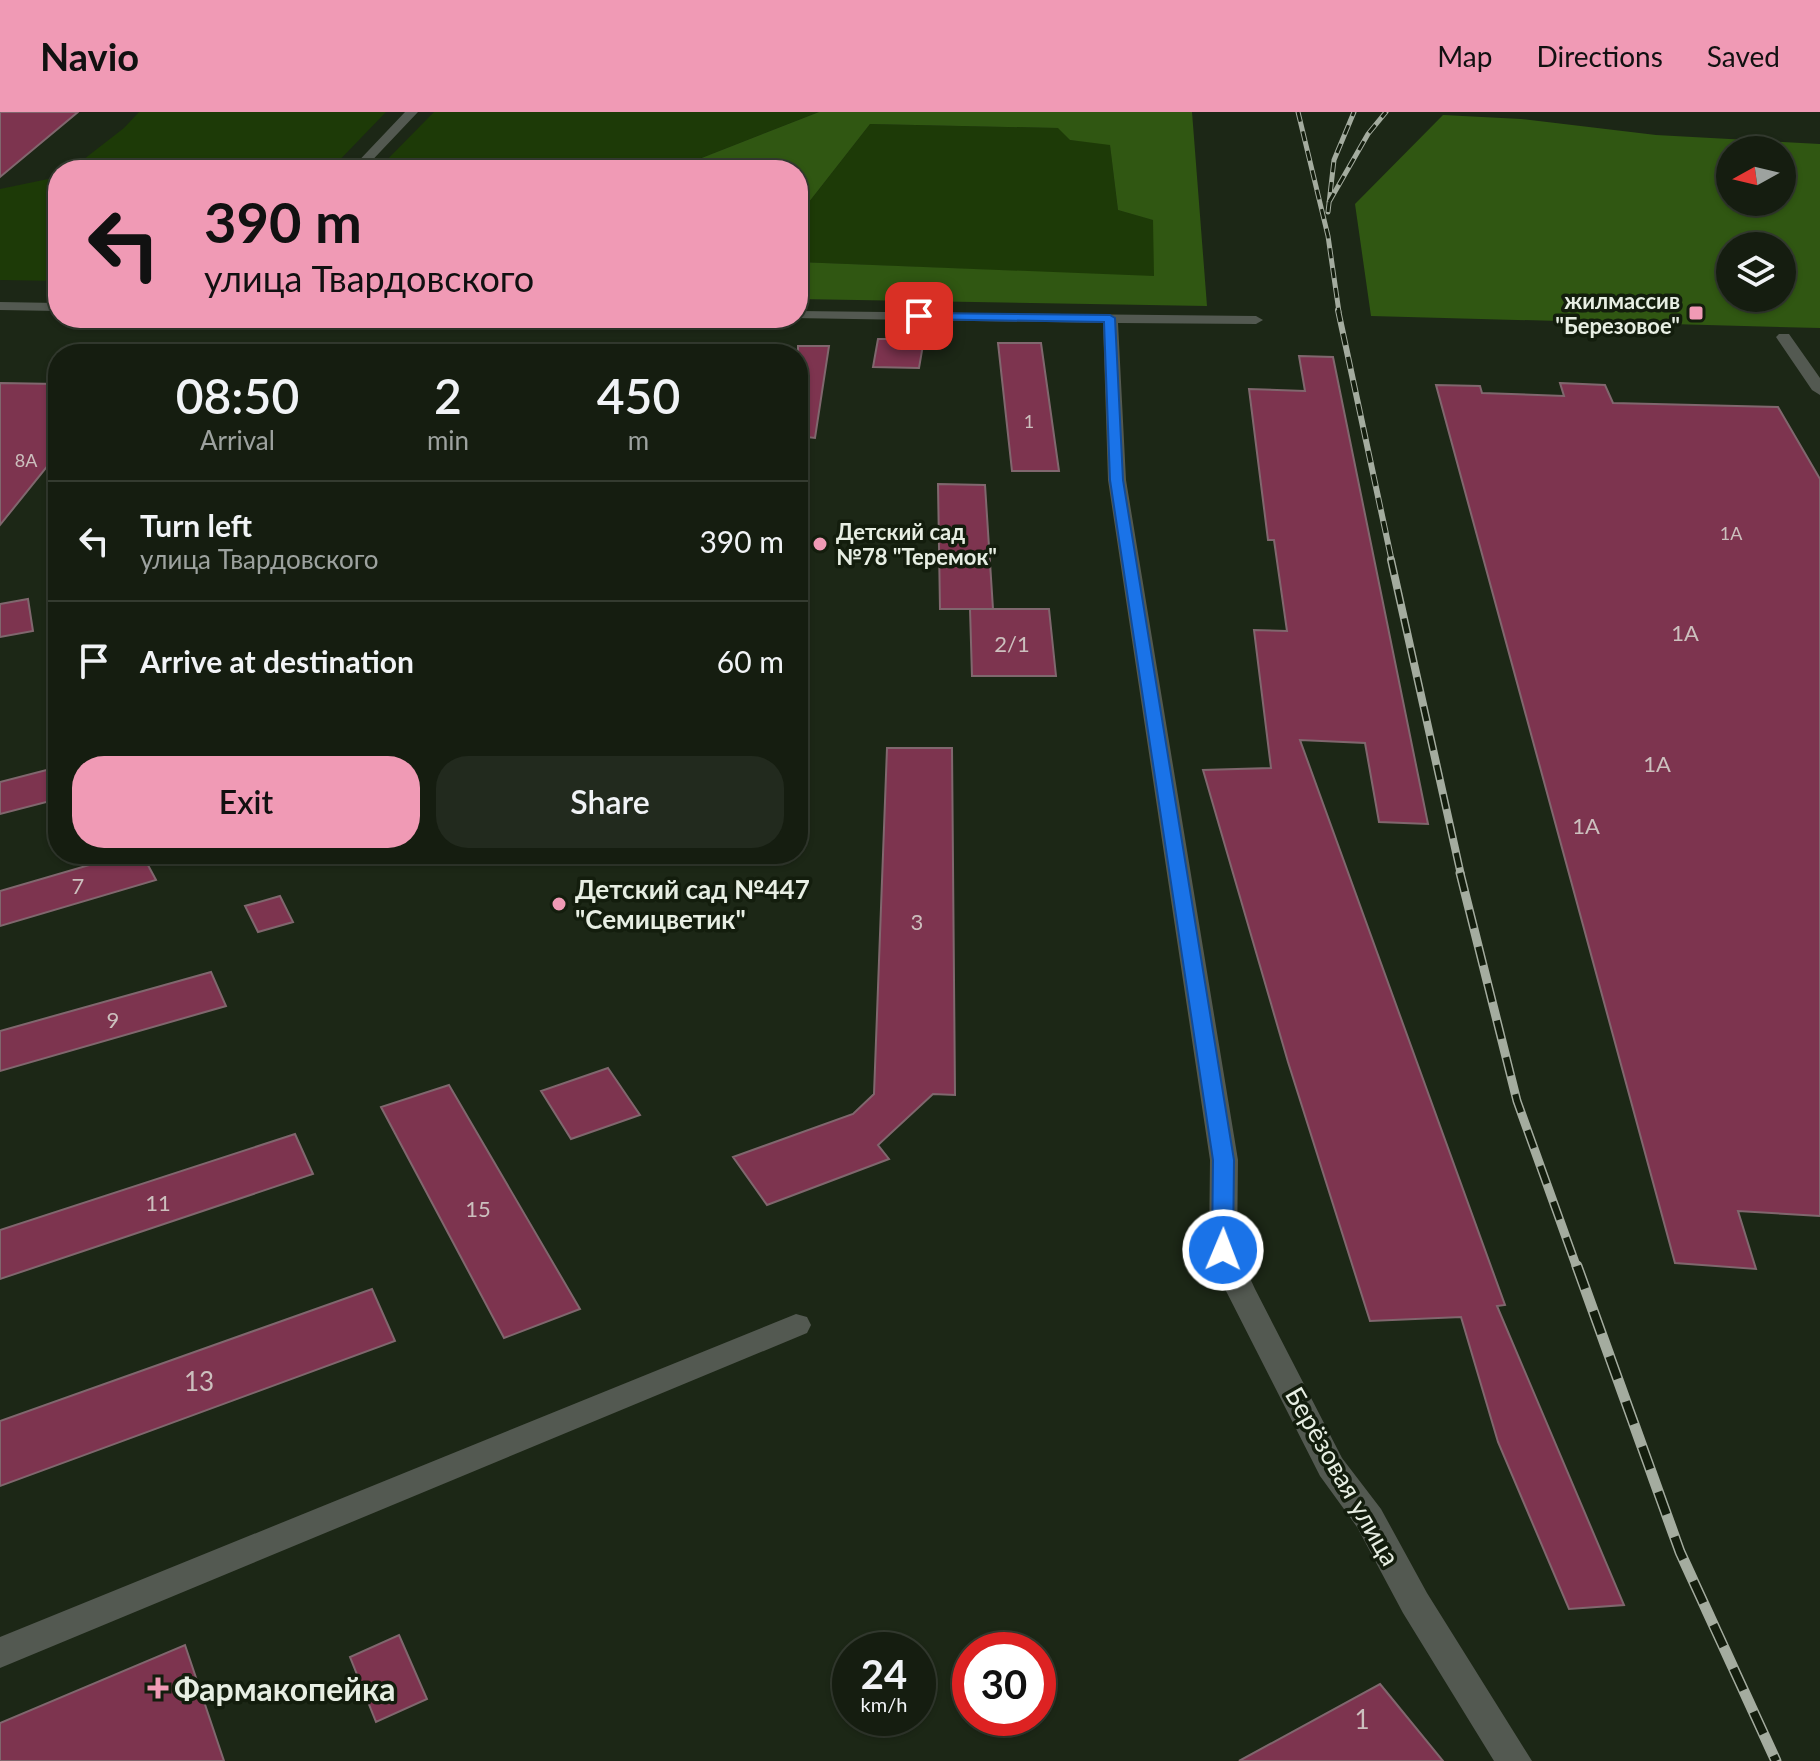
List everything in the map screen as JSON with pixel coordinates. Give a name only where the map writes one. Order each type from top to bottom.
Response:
[{"type":"street","points":[[366,160],[412,112]]},
{"type":"street","points":[[0,306],[48,307]]},
{"type":"street","points":[[808,315],[1256,320]]},
{"type":"street","name":"Берёзовая улица","points":[[1110,318],[1117,480],[1224,1160],[1223,1250],[1331,1467],[1369,1518],[1415,1603],[1514,1761]]},
{"type":"street","points":[[1784,337],[1820,390]]},
{"type":"street","points":[[0,1653],[796,1325]]},
{"type":"green space","points":[[139,112],[386,112],[340,160],[83,160],[124,128]]},
{"type":"green space","points":[[434,112],[819,112],[697,160],[387,160]]},
{"type":"green space","points":[[819,112],[1192,112],[1207,306],[808,299],[808,262],[1154,276],[1153,220],[1118,210],[1110,145],[1070,140],[1058,128],[870,124],[808,203],[808,160],[697,160]]},
{"type":"green space","points":[[1443,115],[1521,119],[1656,135],[1716,138],[1716,216],[1796,216],[1796,143],[1820,144],[1820,328],[1371,316],[1355,204]]},
{"type":"green space","points":[[870,124],[1059,128],[1070,140],[1110,144],[1118,210],[1154,220],[1154,277],[808,262],[808,203]]},
{"type":"green space","points":[[48,179],[48,281],[0,280],[0,189]]},
{"type":"building","points":[[0,112],[78,112],[0,177]]},
{"type":"building","points":[[878,339],[924,339],[919,368],[873,367]]},
{"type":"building","points":[[998,343],[1041,343],[1059,471],[1012,471]]},
{"type":"building","points":[[808,346],[829,346],[815,438],[808,437]]},
{"type":"building","points":[[1299,356],[1333,357],[1428,824],[1379,822],[1365,743],[1300,740],[1505,1305],[1497,1306],[1624,1605],[1569,1609],[1498,1442],[1461,1317],[1370,1321],[1288,1062],[1203,770],[1271,768],[1254,630],[1287,631],[1274,540],[1268,540],[1249,389],[1305,391]]},
{"type":"building","points":[[0,383],[48,384],[48,465],[0,525]]},
{"type":"building","points":[[1560,383],[1605,385],[1613,403],[1778,407],[1820,479],[1820,1216],[1738,1211],[1756,1269],[1675,1263],[1436,385],[1480,386],[1482,393],[1564,396]]},
{"type":"building","points":[[938,484],[985,485],[993,609],[940,609]]},
{"type":"building","points":[[28,599],[33,631],[0,637],[0,604]]},
{"type":"building","points":[[970,609],[1049,609],[1056,676],[972,676]]},
{"type":"building","points":[[887,748],[952,748],[955,1095],[933,1094],[878,1145],[889,1159],[767,1205],[733,1157],[853,1114],[874,1094]]},
{"type":"building","points":[[48,770],[48,802],[0,814],[0,782]]},
{"type":"building","points":[[93,864],[147,864],[156,880],[0,926],[0,891]]},
{"type":"building","points":[[280,896],[293,922],[258,932],[245,906]]},
{"type":"building","points":[[211,972],[226,1006],[0,1071],[0,1031]]},
{"type":"building","points":[[608,1068],[640,1115],[571,1139],[541,1091]]},
{"type":"building","points":[[449,1085],[580,1309],[504,1338],[381,1107]]},
{"type":"building","points":[[295,1134],[313,1174],[0,1279],[0,1230]]},
{"type":"building","points":[[372,1289],[395,1341],[0,1486],[0,1421]]},
{"type":"building","points":[[399,1635],[427,1699],[376,1722],[350,1657]]},
{"type":"building","points":[[185,1645],[224,1761],[0,1761],[0,1723]]},
{"type":"building","points":[[1380,1684],[1443,1761],[1239,1761]]},
{"type":"railway","points":[[1298,112],[1328,236],[1339,312]]},
{"type":"railway","points":[[1329,202],[1334,160],[1354,112]]},
{"type":"railway","points":[[1329,202],[1368,134],[1386,112]]},
{"type":"railway","points":[[1328,212],[1329,202]]},
{"type":"railway","points":[[1338,310],[1392,562]]},
{"type":"railway","points":[[1391,560],[1461,875]]},
{"type":"railway","points":[[1460,873],[1517,1101],[1577,1268]]},
{"type":"railway","points":[[1577,1266],[1680,1552],[1776,1761]]},
{"type":"place","name":"жилмассив \"Березовое\"","points":[[1696,313]]},
{"type":"place","name":"Детский сад №78 \"Теремок\"","points":[[820,544]]},
{"type":"place","name":"Детский сад №447 \"Семицветик\"","points":[[559,904]]},
{"type":"place","name":"Фармакопейка","points":[[158,1688]]},
{"type":"route","points":[[919,316],[1110,318],[1117,480],[1224,1160],[1223,1250]]}]
